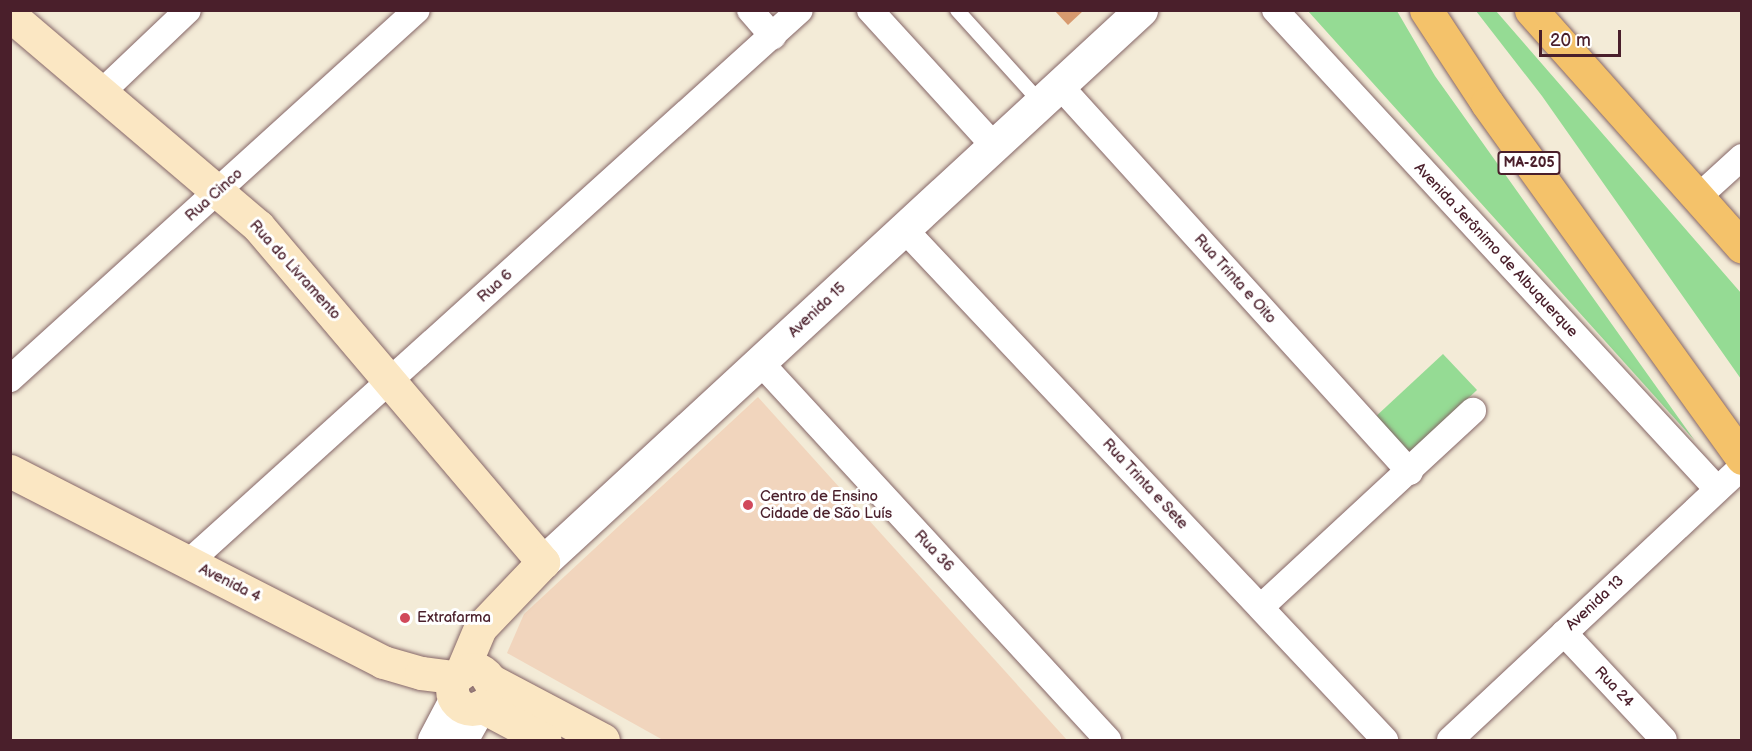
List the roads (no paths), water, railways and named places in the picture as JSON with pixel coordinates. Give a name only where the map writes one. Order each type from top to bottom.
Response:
[{"type":"main road","name":"MA-205","points":[[1426,10],[1487,103],[1572,223]]},
{"type":"main road","points":[[1532,10],[1742,248]]},
{"type":"main road","name":"Rua do Livramento","points":[[10,15],[103,90],[258,226],[392,380],[543,562]]},
{"type":"main road","points":[[1697,198],[1742,257]]},
{"type":"main road","points":[[1572,223],[1742,424]]},
{"type":"main road","points":[[1572,223],[1742,458]]},
{"type":"main road","name":"Avenida 4","points":[[10,471],[382,662],[472,688],[603,741]]},
{"type":"main road","name":"Avenida 15","points":[[472,688],[471,645],[494,610],[543,562]]},
{"type":"main road","name":"Avenida 4","points":[[472,688],[545,741]]},
{"type":"street","points":[[103,90],[188,10]]},
{"type":"street","name":"Rua Cinco","points":[[10,379],[417,10]]},
{"type":"street","points":[[750,10],[772,36]]},
{"type":"street","name":"Rua 6","points":[[189,562],[800,10]]},
{"type":"street","points":[[870,10],[994,146]]},
{"type":"street","name":"Avenida 15","points":[[543,562],[1141,10]]},
{"type":"street","name":"Avenida Jerônimo de Albuquerque","points":[[1275,10],[1717,489]]},
{"type":"street","name":"Rua Trinta e Oito","points":[[1050,94],[1410,471]]},
{"type":"street","points":[[1697,198],[1742,158]]},
{"type":"street","name":"Rua Trinta e Sete","points":[[904,229],[1262,607],[1385,741]]},
{"type":"street","name":"Rua 36","points":[[760,362],[1108,741]]},
{"type":"street","points":[[1262,607],[1473,411]]},
{"type":"street","name":"Avenida 13","points":[[1450,741],[1742,467]]},
{"type":"street","name":"Rua 24","points":[[1564,633],[1664,741]]},
{"type":"street","points":[[434,741],[472,688]]},
{"type":"street","points":[[461,741],[472,688]]},
{"type":"lane","points":[[957,10],[1050,94]]},
{"type":"place","name":"Centro de Ensino Cidade de São Luís","points":[[748,505]]},
{"type":"place","name":"Extrafarma","points":[[405,618]]}]
